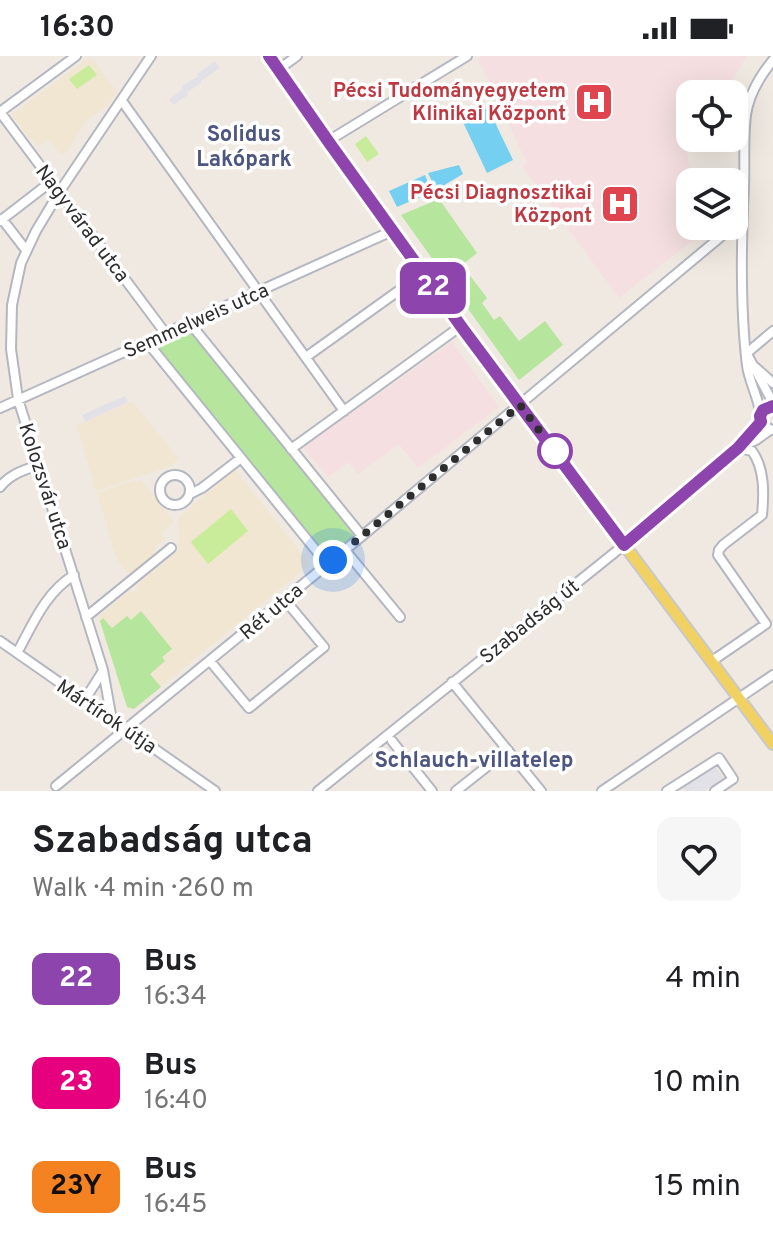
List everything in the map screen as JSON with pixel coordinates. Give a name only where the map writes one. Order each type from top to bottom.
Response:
[{"type":"main road","points":[[269,56],[461,326],[773,744]]},
{"type":"street","points":[[0,112],[76,56]]},
{"type":"street","name":"Kolozsvár utca","points":[[112,720],[103,670],[18,399],[11,349],[12,305],[26,250],[60,191],[151,56]]},
{"type":"street","points":[[279,69],[297,56]]},
{"type":"street","points":[[328,141],[467,56]]},
{"type":"street","points":[[744,168],[746,115],[750,97],[773,60]]},
{"type":"street","points":[[122,101],[344,411]]},
{"type":"street","name":"Nagyvárad utca","points":[[0,112],[166,334]]},
{"type":"street","points":[[26,250],[1,220],[52,181]]},
{"type":"street","name":"Semmelweis utca","points":[[0,408],[392,231]]},
{"type":"street","name":"Rét utca","points":[[56,786],[285,600],[717,240]]},
{"type":"street","points":[[742,240],[742,305],[751,382],[761,418],[771,430]]},
{"type":"street","points":[[306,357],[415,279]]},
{"type":"street","points":[[189,322],[362,536]]},
{"type":"street","points":[[291,449],[461,326]]},
{"type":"street","points":[[747,353],[773,331]]},
{"type":"street","points":[[147,342],[327,564]]},
{"type":"street","points":[[747,353],[773,404]]},
{"type":"street","points":[[754,366],[773,383]]},
{"type":"street","name":"Szabadság út","points":[[318,791],[624,545],[738,448],[765,409],[773,404]]},
{"type":"street","name":"Szabadság út","points":[[738,448],[771,430]]},
{"type":"street","points":[[712,661],[766,624],[718,555],[723,545],[762,515],[760,465],[752,451],[738,448]]},
{"type":"street","points":[[190,494],[241,458]]},
{"type":"street","points":[[0,487],[15,473],[39,465]]},
{"type":"street","points":[[86,617],[171,548]]},
{"type":"street","points":[[345,550],[400,617]]},
{"type":"street","points":[[17,653],[51,594],[74,575]]},
{"type":"street","points":[[210,661],[249,708],[324,647],[285,600]]},
{"type":"street","name":"Mártírok útja","points":[[0,641],[215,791]]},
{"type":"street","points":[[84,701],[103,670]]},
{"type":"street","points":[[602,791],[773,675]]},
{"type":"street","points":[[452,682],[541,791]]},
{"type":"street","points":[[392,741],[432,791]]},
{"type":"street","points":[[456,791],[508,750]]},
{"type":"street","points":[[667,791],[719,758],[733,779],[715,791]]},
{"type":"shaded area","points":[[481,56],[747,56],[732,80],[676,80],[676,152],[687,152],[690,168],[676,168],[676,240],[693,240],[619,298],[523,167],[527,163],[478,59]]},
{"type":"shaded area","points":[[88,58],[93,59],[117,92],[109,104],[85,122],[66,153],[60,154],[49,139],[37,145],[11,114],[19,109],[23,112],[22,107]]},
{"type":"shaded area","points":[[215,61],[220,68],[173,105],[169,99]]},
{"type":"shaded area","points":[[452,342],[499,407],[418,468],[399,444],[358,474],[349,462],[328,477],[303,447]]},
{"type":"shaded area","points":[[125,396],[128,402],[85,422],[82,415]]},
{"type":"shaded area","points":[[132,401],[179,459],[171,466],[96,491],[77,426]]},
{"type":"shaded area","points":[[235,470],[310,564],[134,709],[127,707],[98,617],[131,590],[133,593],[138,589],[136,586],[179,550],[178,518]]},
{"type":"shaded area","points":[[135,480],[137,483],[141,480],[174,522],[161,533],[165,539],[156,546],[154,554],[129,574],[117,560],[97,493]]},
{"type":"shaded area","points":[[715,765],[723,778],[704,791],[686,791],[683,786]]},
{"type":"green space","points":[[89,65],[97,75],[77,89],[69,79]]},
{"type":"green space","points":[[366,136],[379,154],[367,162],[355,144]]},
{"type":"green space","points":[[439,199],[477,253],[462,265],[487,298],[482,303],[494,320],[500,316],[519,341],[545,321],[563,345],[519,380],[401,215]]},
{"type":"green space","points":[[189,330],[355,535],[329,558],[155,345]]},
{"type":"green space","points":[[231,509],[248,531],[208,564],[191,542]]},
{"type":"green space","points":[[141,611],[172,649],[162,657],[165,661],[150,674],[161,687],[134,709],[127,707],[100,621],[103,618],[112,628],[127,616],[131,620]]},
{"type":"water","points":[[488,108],[513,160],[487,173],[462,120]]},
{"type":"water","points":[[459,165],[463,174],[436,190],[428,173]]},
{"type":"water","points":[[425,175],[432,192],[397,207],[389,191]]},
{"type":"bus line","name":"22","points":[[269,56],[463,329],[624,545],[738,448],[761,422],[763,410],[773,406]]},
{"type":"place","name":"Pécsi Tudományegyetem Klinikai Központ","points":[[594,102]]},
{"type":"place","name":"Pécsi Diagnosztikai Központ","points":[[620,204]]},
{"type":"district","name":"Solidus Lakópark","points":[[244,146]]},
{"type":"district","name":"Schlauch-villatelep","points":[[474,759]]},
{"type":"route","points":[[333,560],[520,405],[559,457],[555,451]]}]
